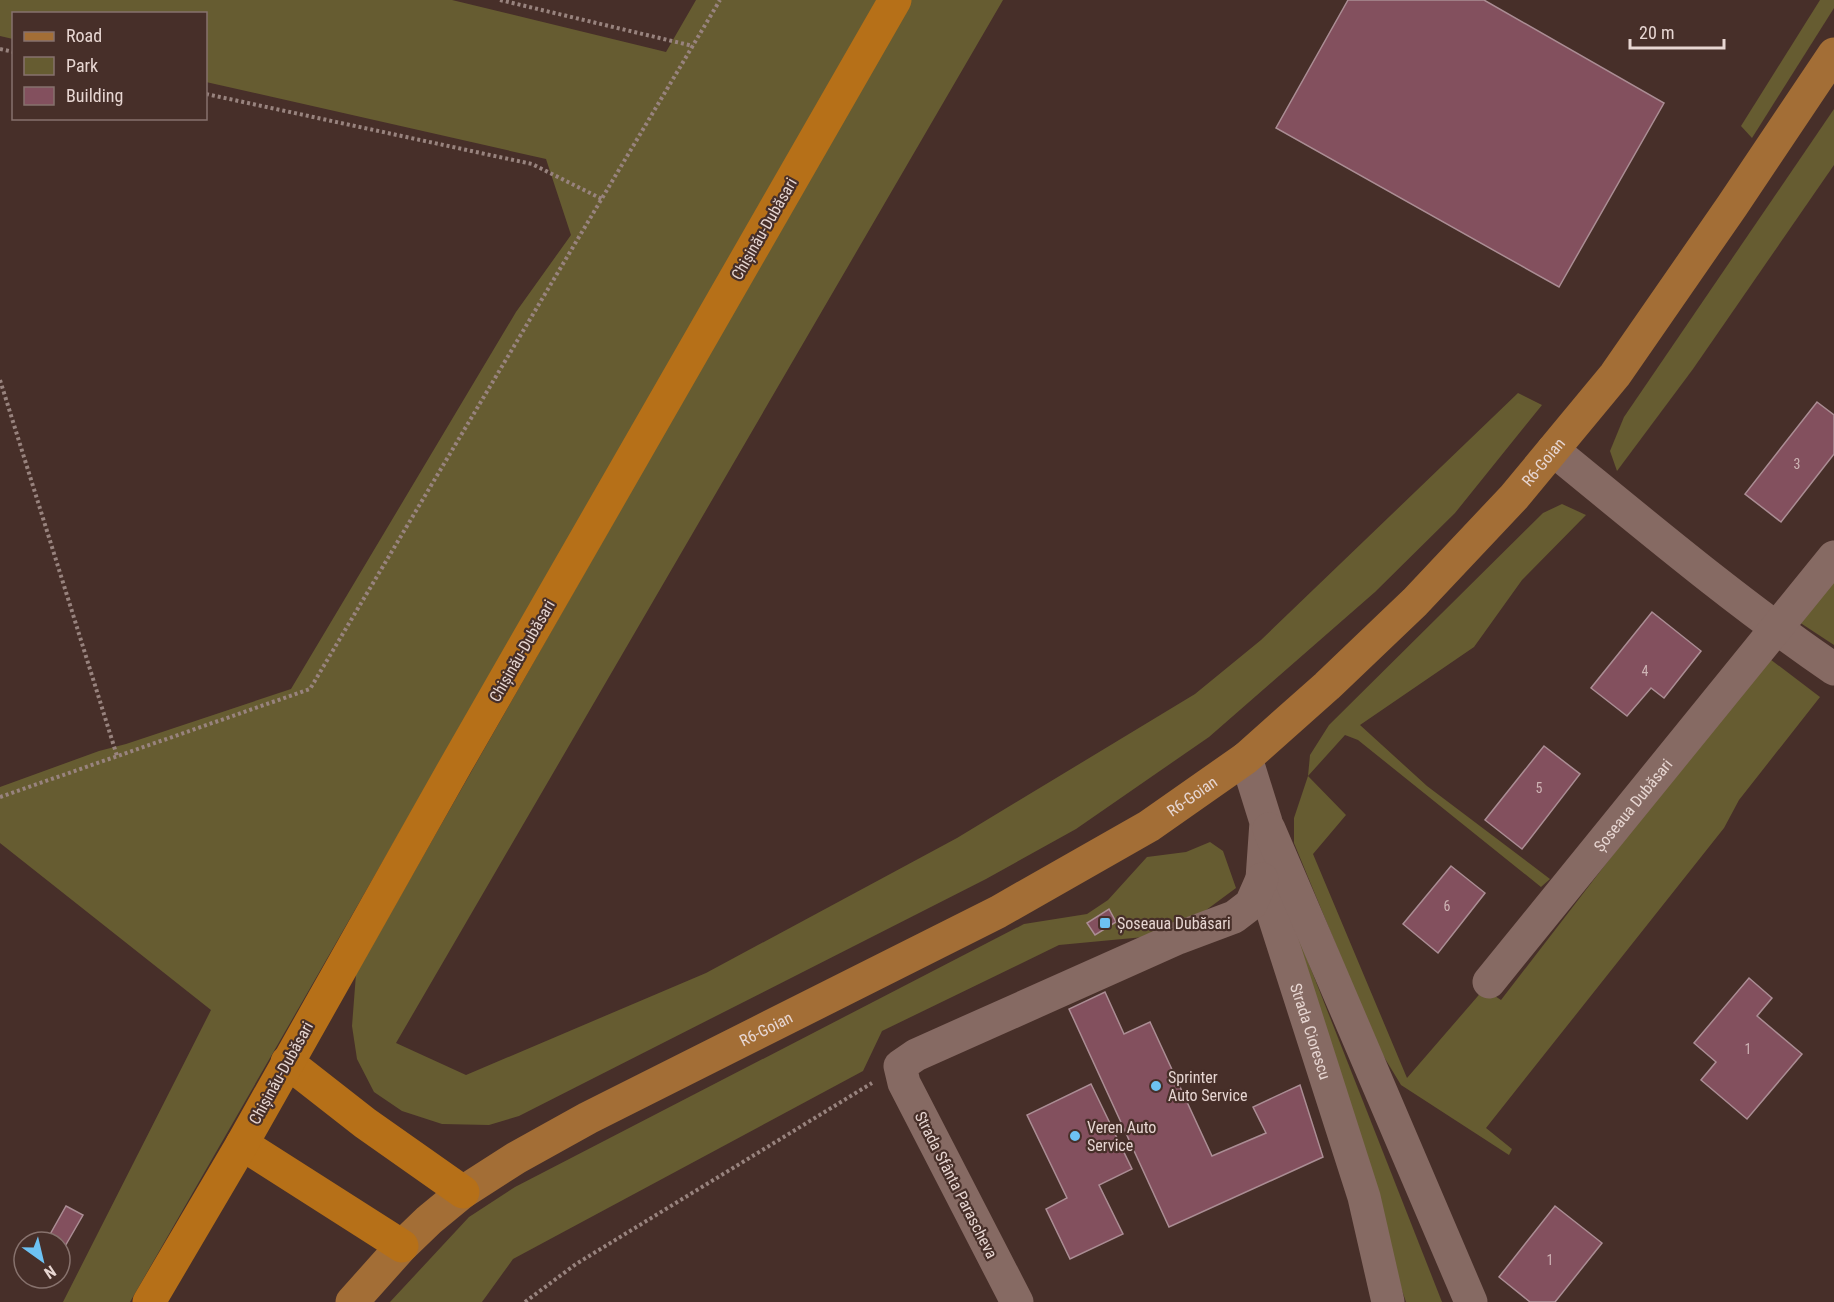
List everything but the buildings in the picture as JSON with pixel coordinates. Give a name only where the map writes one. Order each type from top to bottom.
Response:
[{"type":"highway","name":"Chișinău-Dubăsari","points":[[148,1302],[242,1144],[895,0]]},
{"type":"highway","points":[[287,1062],[365,1123],[463,1192]]},
{"type":"highway","points":[[242,1144],[402,1246]]},
{"type":"main road","name":"R6-Goian","points":[[352,1302],[402,1246],[463,1192],[516,1158],[588,1118],[1009,906],[1149,826],[1246,758],[1327,686],[1415,602],[1514,497],[1615,375],[1834,54]]},
{"type":"street","points":[[1553,450],[1777,629],[1834,669]]},
{"type":"street","name":"Șoseaua Dubăsari","points":[[1489,982],[1834,557]]},
{"type":"street","name":"Strada Ciorescu","points":[[1246,758],[1266,822],[1263,879],[1364,1197],[1388,1302]]},
{"type":"street","points":[[1266,822],[1471,1302]]},
{"type":"street","points":[[900,1066],[916,1055],[1178,938],[1234,917],[1251,904],[1263,879]]},
{"type":"street","name":"Strada Sfânta Parascheva","points":[[900,1066],[904,1083],[1006,1298]]},
{"type":"path","points":[[500,0],[693,46]]},
{"type":"path","points":[[0,797],[310,689],[720,0]]},
{"type":"path","points":[[207,94],[532,164],[602,199]]},
{"type":"path","points":[[0,380],[117,756]]},
{"type":"path","points":[[525,1302],[576,1264],[900,1066]]},
{"type":"green space","points":[[0,0],[452,0],[666,52],[696,0],[877,0],[130,1302],[63,1302],[69,1290],[72,1290],[72,1284],[211,1010],[0,843],[0,787],[99,751],[291,689],[516,312],[571,235],[546,159],[207,82],[207,12],[12,12],[12,39],[0,36]]},
{"type":"green space","points":[[911,0],[1003,0],[396,1043],[466,1075],[706,973],[957,838],[1195,694],[1261,640],[1518,393],[1542,405],[1455,513],[1375,592],[1209,737],[1076,829],[986,879],[519,1116],[489,1125],[442,1124],[402,1111],[374,1092],[357,1059],[352,1026],[356,974]]},
{"type":"green space","points":[[1820,0],[1834,0],[1834,8],[1752,138],[1741,126]]},
{"type":"green space","points":[[1834,109],[1834,165],[1693,369],[1617,471],[1610,451],[1624,417]]},
{"type":"green space","points":[[1562,504],[1586,515],[1522,580],[1474,647],[1360,725],[1427,786],[1550,879],[1541,887],[1358,740],[1345,735],[1308,776],[1310,755],[1329,725],[1543,513]]},
{"type":"green space","points":[[1834,576],[1834,645],[1799,622]]},
{"type":"green space","points":[[1766,656],[1820,697],[1739,800],[1724,828],[1486,1128],[1512,1149],[1509,1155],[1401,1085],[1378,1047],[1294,843],[1294,818],[1308,776],[1346,815],[1313,854],[1407,1078],[1484,989],[1501,1000]]},
{"type":"green space","points":[[1210,842],[1223,851],[1236,888],[1190,922],[1144,937],[1059,945],[882,1031],[863,1071],[513,1259],[482,1302],[390,1302],[469,1217],[515,1187],[1024,924],[1087,914],[1108,900],[1147,857],[1186,852]]},
{"type":"green space","points":[[1283,898],[1442,1302],[1406,1302],[1390,1256]]},
{"type":"place","name":"Șoseaua Dubăsari","points":[[1105,923]]},
{"type":"place","name":"Sprinter Auto Service","points":[[1156,1086]]},
{"type":"place","name":"Veren Auto Service","points":[[1075,1136]]}]
